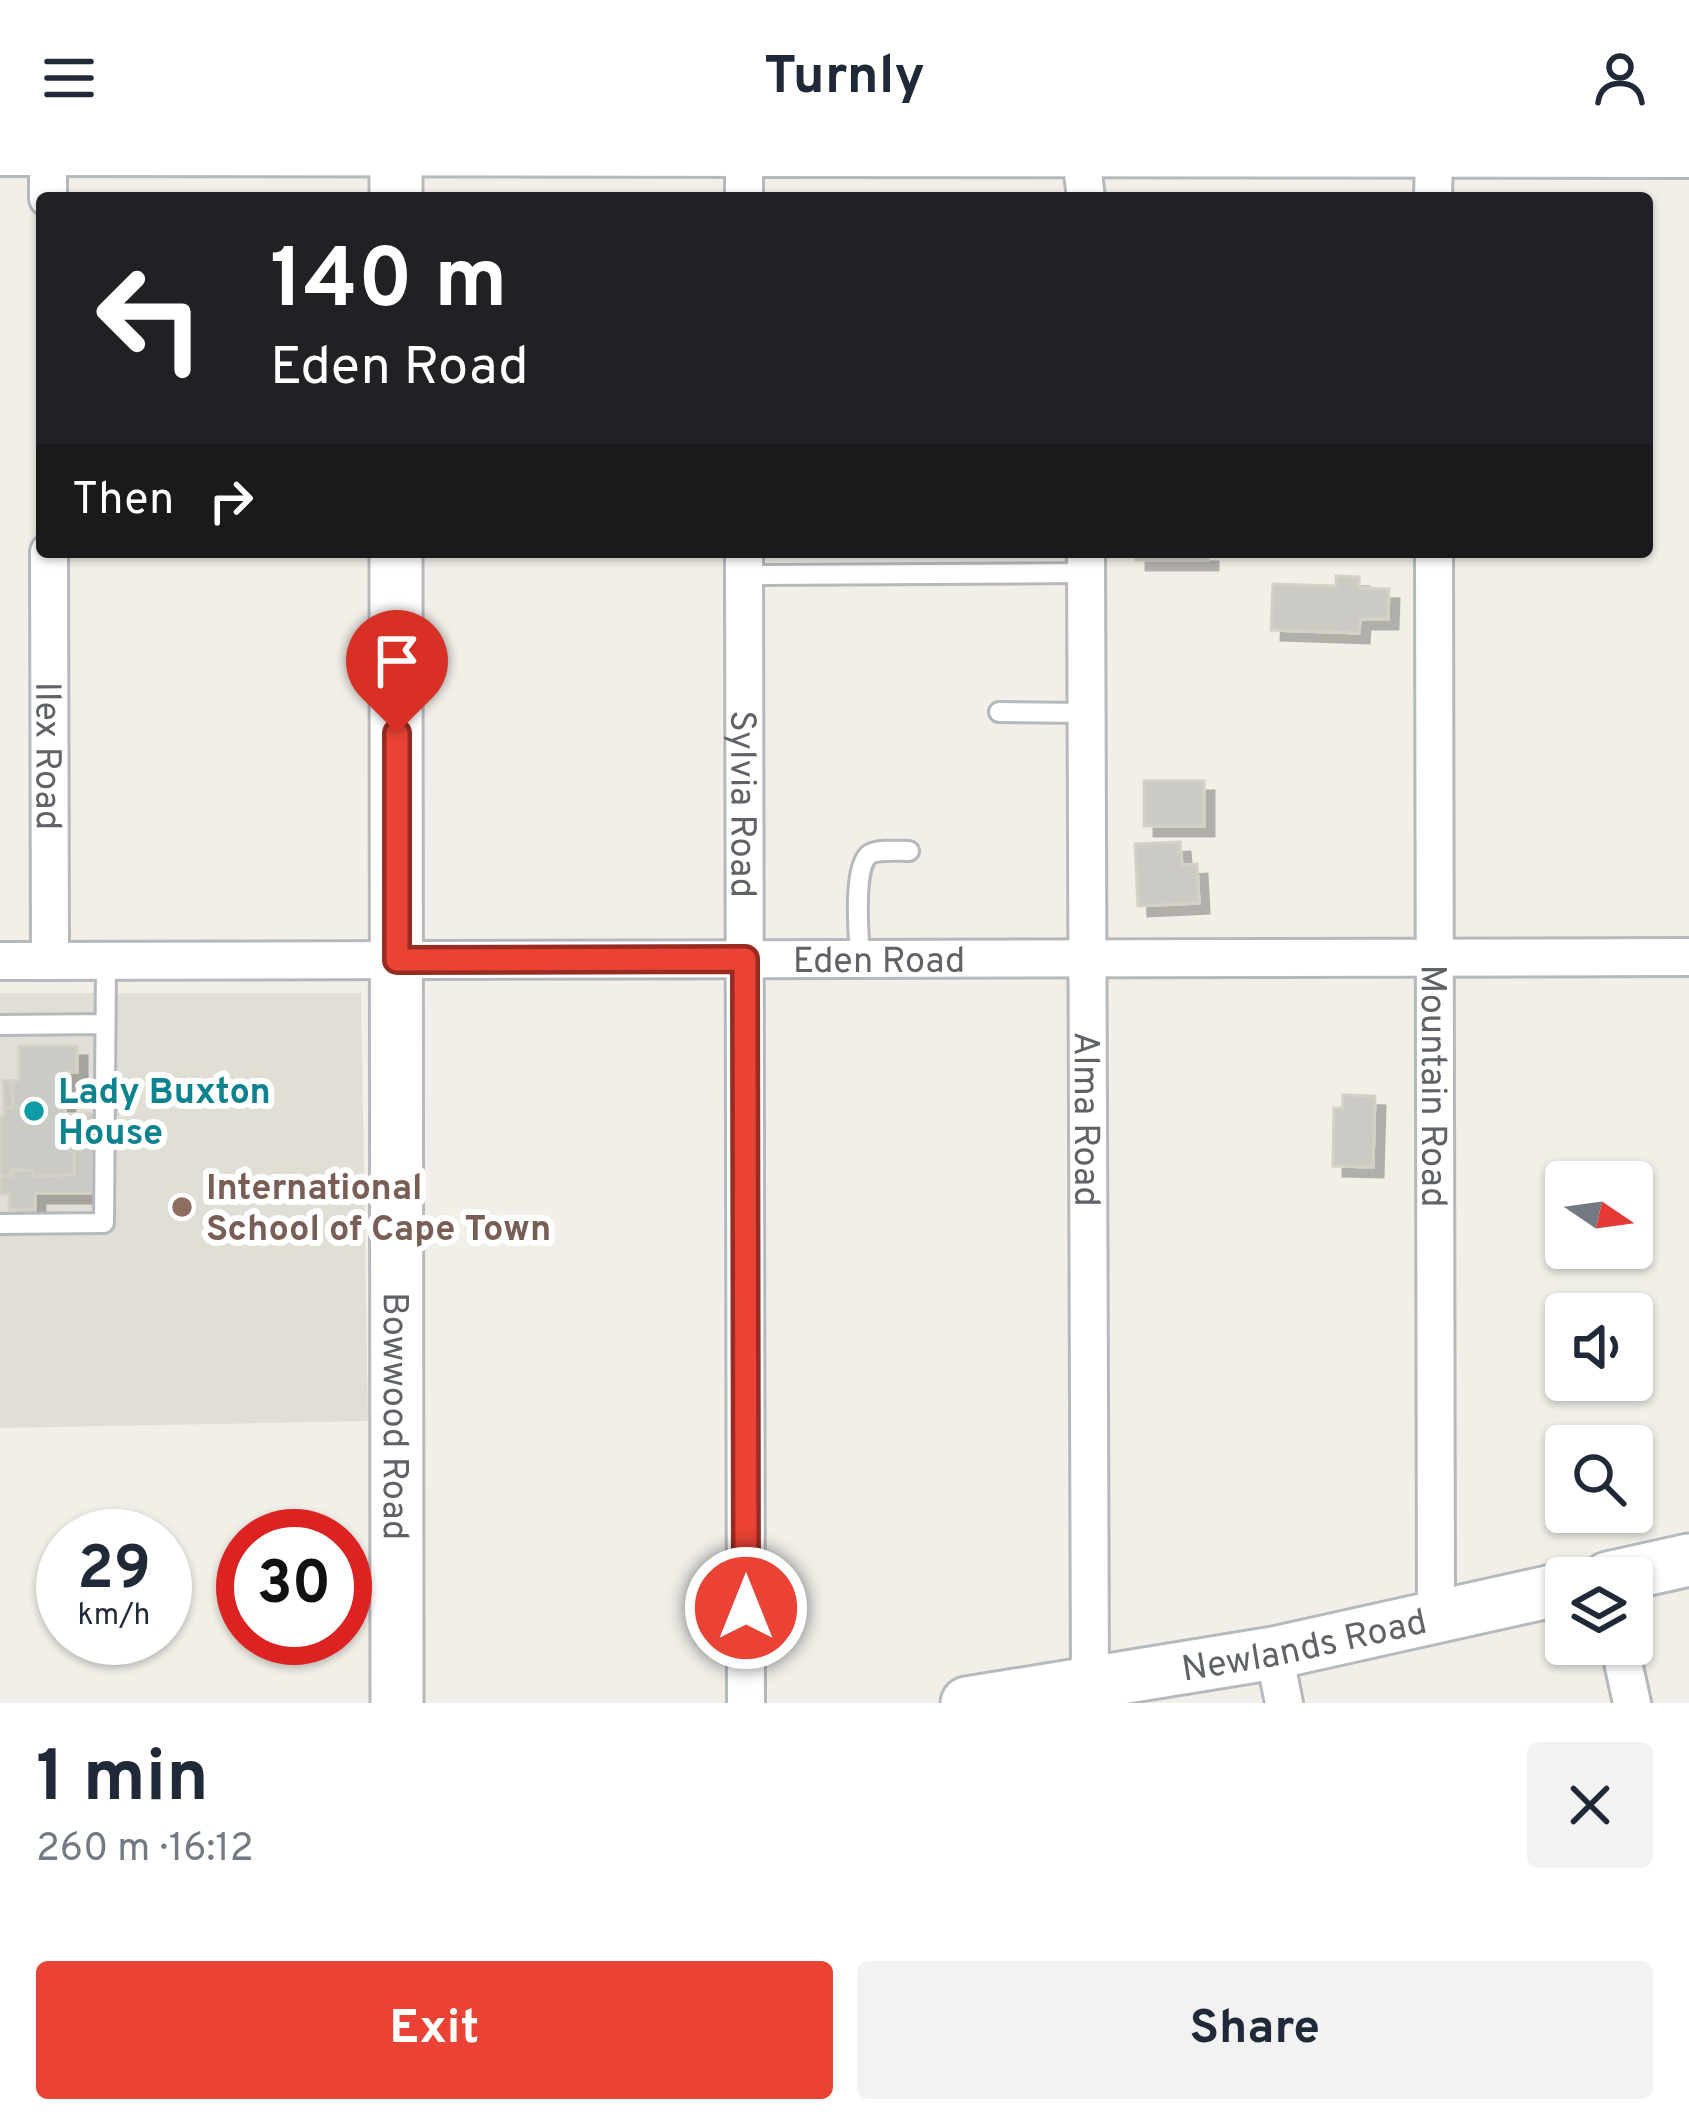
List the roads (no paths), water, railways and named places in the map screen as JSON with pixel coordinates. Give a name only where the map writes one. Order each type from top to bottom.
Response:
[{"type":"street","points":[[1433,192],[1434,156]]},
{"type":"street","points":[[48,157],[48,192]]},
{"type":"street","points":[[0,158],[396,171],[744,158],[1689,159]]},
{"type":"street","points":[[744,158],[744,192]]},
{"type":"street","points":[[1082,158],[1085,192]]},
{"type":"street","name":"Ilex Road","points":[[49,558],[50,961]]},
{"type":"street","name":"Bowwood Road","points":[[397,558],[397,1703]]},
{"type":"street","name":"Mountain Road","points":[[1434,558],[1436,1618]]},
{"type":"street","name":"Alma Road","points":[[1086,562],[1090,1684]]},
{"type":"street","name":"Sylvia Road","points":[[744,563],[746,1703]]},
{"type":"street","name":"Eden Road","points":[[0,962],[1689,957]]},
{"type":"street","points":[[1653,1568],[1689,1560]]},
{"type":"street","name":"Newlands Road","points":[[999,1701],[1274,1653],[1545,1593]]},
{"type":"street","points":[[1274,1653],[1284,1703]]},
{"type":"street","points":[[1624,1665],[1632,1703]]},
{"type":"lane","points":[[744,563],[1086,562]]},
{"type":"lane","points":[[999,712],[1086,713]]},
{"type":"lane","points":[[860,959],[858,895],[866,858],[872,853],[909,851]]},
{"type":"lane","points":[[0,1224],[104,1223],[106,961]]},
{"type":"lane","points":[[0,1025],[105,1024]]},
{"type":"place","name":"Lady Buxton House","points":[[34,1111]]},
{"type":"place","name":"International School of Cape Town","points":[[182,1207]]}]
